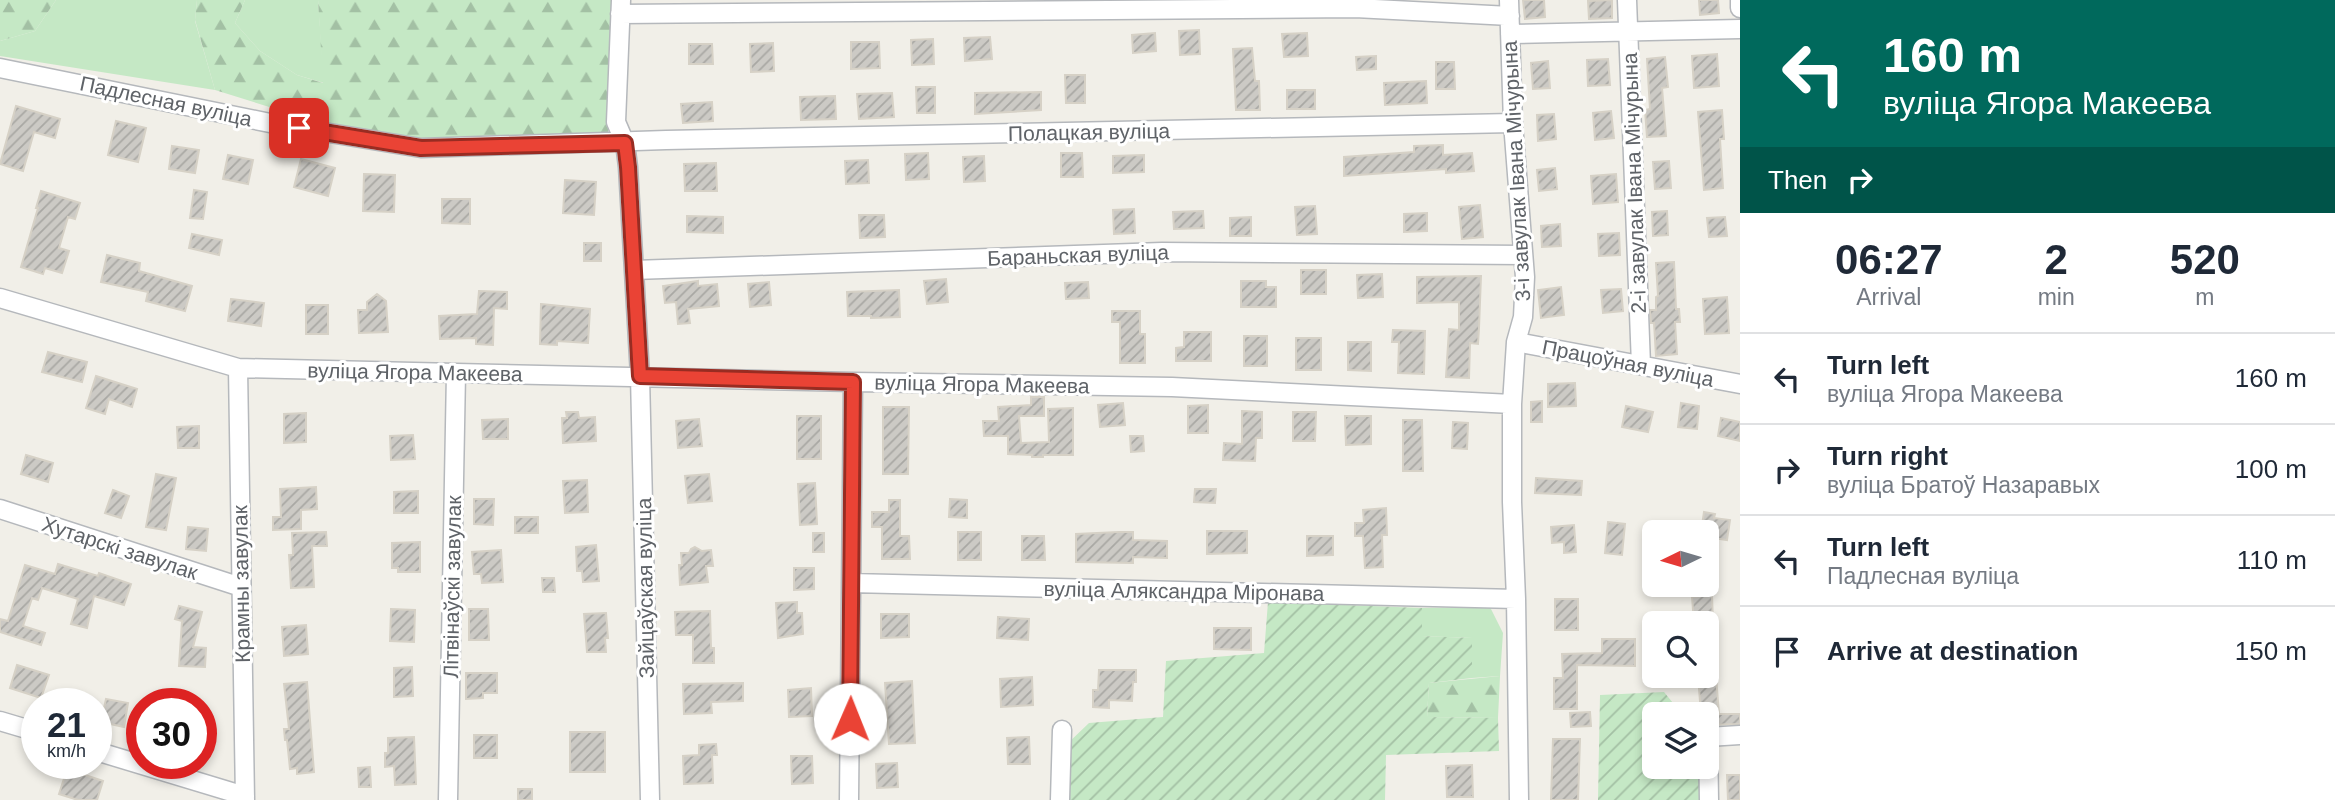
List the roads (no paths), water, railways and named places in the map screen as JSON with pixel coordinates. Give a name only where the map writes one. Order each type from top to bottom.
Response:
[{"type":"street","name":"2-і завулак Івана Мічурына","points":[[1627,0],[1641,365]]},
{"type":"street","points":[[1740,0],[1740,8]]},
{"type":"street","points":[[620,7],[1355,8],[1509,17],[1629,32],[1740,29]]},
{"type":"street","name":"Зайцаўская вуліца","points":[[620,7],[616,122],[625,143],[640,376],[650,800]]},
{"type":"street","name":"3-і завулак Івана Мічурына","points":[[1509,17],[1513,123],[1525,277],[1523,317],[1516,342],[1512,404],[1519,800]]},
{"type":"street","name":"Падлесная вуліца","points":[[1,70],[275,124],[421,148],[666,140]]},
{"type":"street","name":"Полацкая вуліца","points":[[666,140],[1513,123]]},
{"type":"street","name":"Бараньская вуліца","points":[[634,270],[1162,252],[1523,255]]},
{"type":"street","name":"вуліца Ягора Макеева","points":[[0,298],[238,368],[1172,387],[1512,404]]},
{"type":"street","name":"Працоўная вуліца","points":[[1516,342],[1740,384]]},
{"type":"street","name":"Крамны завулак","points":[[238,368],[245,798]]},
{"type":"street","name":"Літвінаўскі завулак","points":[[448,800],[456,373]]},
{"type":"street","points":[[849,800],[853,382]]},
{"type":"street","name":"Хутарскі завулак","points":[[0,509],[241,587]]},
{"type":"street","name":"вуліца Аляксандра Міронава","points":[[851,583],[1516,600]]},
{"type":"street","points":[[0,721],[21,727]]},
{"type":"street","points":[[1060,800],[1062,730]]},
{"type":"street","points":[[1709,800],[1708,737],[1740,735]]},
{"type":"street","points":[[112,756],[245,798]]}]
